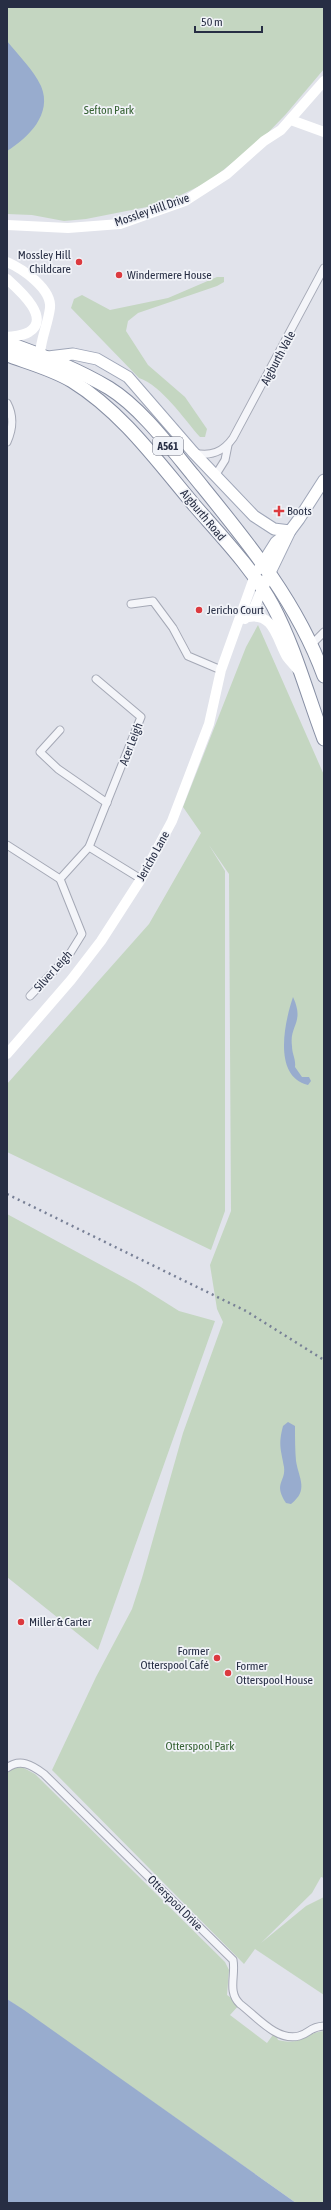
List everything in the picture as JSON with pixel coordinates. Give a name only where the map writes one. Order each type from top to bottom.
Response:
[{"type":"highway","name":"Aigburth Road","points":[[7,343],[44,356],[110,389],[133,408],[180,460],[266,568],[287,600],[312,644],[324,676]]},
{"type":"highway","name":"Aigburth Road","points":[[7,355],[62,376],[91,395],[108,409],[154,456],[262,589],[290,641],[298,671],[324,739]]},
{"type":"main road","points":[[44,356],[73,354],[97,359],[128,377],[215,476],[262,523],[274,529],[290,531]]},
{"type":"main road","points":[[262,589],[266,568],[276,542],[290,531],[323,485]]},
{"type":"main road","points":[[254,578],[266,568]]},
{"type":"street","name":"Mossley Hill Drive","points":[[7,225],[68,228],[120,224],[180,202],[227,174],[291,120],[324,81]]},
{"type":"street","points":[[291,120],[324,132]]},
{"type":"street","points":[[7,262],[16,266],[32,279],[43,290],[48,299],[50,306],[42,337],[44,356]]},
{"type":"street","name":"Aigburth Vale","points":[[215,476],[225,460],[228,445],[248,414],[324,268]]},
{"type":"street","points":[[7,279],[28,300],[35,311],[36,321],[34,328],[28,333],[7,337]]},
{"type":"street","points":[[7,403],[12,418],[12,432],[7,442]]},
{"type":"street","points":[[193,452],[211,454],[228,445]]},
{"type":"street","name":"Jericho Lane","points":[[8,1052],[72,980],[101,941],[140,879],[172,821],[209,724],[221,670],[254,578]]},
{"type":"street","points":[[237,625],[248,617],[262,589]]},
{"type":"street","points":[[131,604],[153,601],[173,628],[188,656],[221,670]]},
{"type":"street","points":[[248,617],[259,616],[273,626],[287,657],[298,671]]},
{"type":"street","points":[[312,644],[324,632]]},
{"type":"street","name":"Acer Leigh","points":[[89,847],[141,717],[96,679]]},
{"type":"street","points":[[60,730],[40,752],[58,769],[107,803]]},
{"type":"street","points":[[7,845],[60,879],[89,847],[140,879]]},
{"type":"street","name":"Silver Leigh","points":[[30,996],[70,955],[82,934],[60,879]]},
{"type":"street","name":"Otterspool Drive","points":[[7,1768],[13,1764],[24,1762],[35,1767],[44,1774],[233,1960],[235,1970],[232,1984],[235,1999],[240,2004],[275,2032],[287,2038],[300,2036],[313,2027],[324,2026]]},
{"type":"green space","name":"Sefton Park","points":[[7,7],[324,7],[324,69],[286,114],[260,141],[208,182],[162,204],[86,219],[64,221],[32,215],[7,214]]},
{"type":"green space","points":[[217,277],[224,277],[224,282],[217,286],[138,313],[128,321],[126,331],[148,365],[185,397],[207,429],[205,437],[200,437],[164,395],[148,382],[139,378],[71,308],[74,299],[82,295],[110,310],[168,298]]},
{"type":"green space","name":"Otterspool Park","points":[[258,625],[324,775],[324,1878],[321,1877],[312,1893],[261,1943],[306,1906],[324,1897],[324,1995],[255,1949],[244,1964],[52,1770],[96,1677],[132,1609],[183,1433],[223,1322],[217,1309],[210,1265],[231,1211],[229,874],[209,845],[225,871],[225,1211],[211,1250],[7,1152],[7,1084],[149,924],[201,833],[183,807],[246,647]]},
{"type":"green space","points":[[7,1214],[136,1284],[179,1311],[215,1321],[98,1650],[7,1577]]},
{"type":"green space","points":[[22,1767],[35,1774],[225,1962],[229,1970],[227,1995],[240,2004],[230,2015],[267,2043],[275,2032],[278,2040],[293,2041],[324,2031],[324,2203],[296,2203],[7,1999],[7,1772],[12,1768]]},
{"type":"water","points":[[7,41],[25,62],[41,86],[44,96],[44,106],[41,115],[30,132],[15,146],[7,151]]},
{"type":"water","points":[[293,997],[297,1013],[292,1039],[295,1067],[302,1077],[309,1077],[311,1081],[308,1085],[297,1080],[289,1071],[285,1060],[285,1033]]},
{"type":"water","points":[[288,1422],[295,1426],[296,1461],[301,1484],[300,1494],[291,1504],[286,1503],[280,1491],[284,1472],[280,1447],[281,1438],[283,1426]]},
{"type":"water","points":[[7,1999],[24,2010],[296,2203],[7,2203]]},
{"type":"railway","points":[[7,1194],[246,1311],[324,1360]]},
{"type":"place","name":"Mossley Hill Childcare","points":[[79,262]]},
{"type":"place","name":"Windermere House","points":[[119,275]]},
{"type":"place","name":"Boots","points":[[279,511]]},
{"type":"place","name":"Jericho Court","points":[[199,610]]},
{"type":"place","name":"Miller & Carter","points":[[21,1622]]},
{"type":"place","name":"Former Otterspool Café","points":[[217,1658]]},
{"type":"place","name":"Former Otterspool House","points":[[228,1673]]}]
